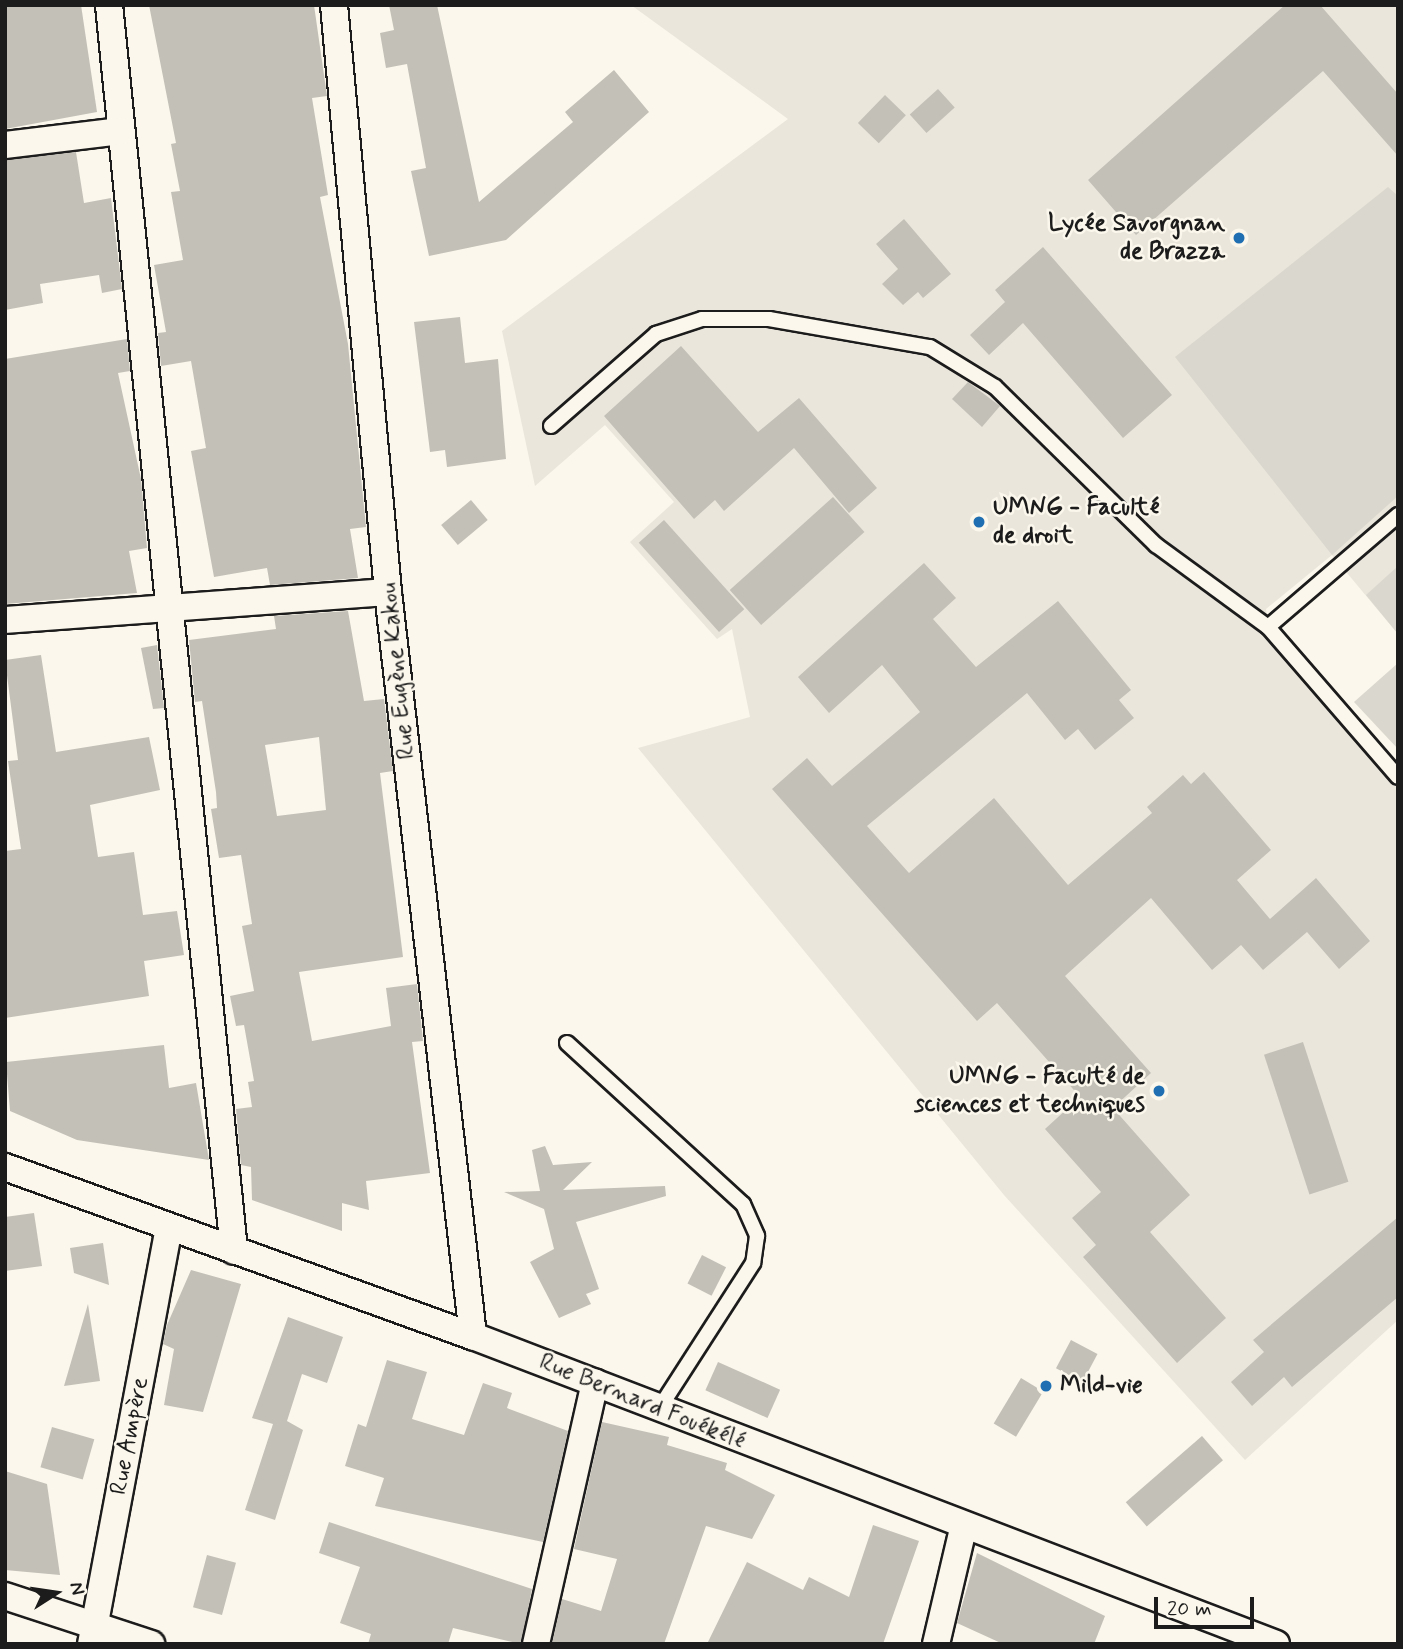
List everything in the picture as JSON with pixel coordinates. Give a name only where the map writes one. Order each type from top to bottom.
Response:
[{"type":"street","points":[[109,5],[234,1251]]},
{"type":"street","name":"Rue Eugène Kakou","points":[[334,5],[388,592],[473,1336]]},
{"type":"street","points":[[5,145],[121,131]]},
{"type":"street","points":[[5,620],[388,592]]},
{"type":"street","name":"Rue Bernard Fouékélé","points":[[5,1167],[473,1336],[1276,1644]]},
{"type":"street","name":"Rue Ampère","points":[[93,1635],[169,1228]]},
{"type":"street","points":[[536,1644],[594,1383]]},
{"type":"street","points":[[936,1644],[964,1525]]},
{"type":"street","points":[[5,1596],[93,1635],[151,1644]]},
{"type":"lane","points":[[551,426],[656,334],[702,319],[769,319],[930,346],[995,387],[1156,545],[1268,627],[1398,777]]},
{"type":"lane","points":[[1268,627],[1398,515]]},
{"type":"lane","points":[[567,1043],[743,1204],[757,1236],[753,1263],[659,1409]]},
{"type":"shaded area","points":[[631,5],[1398,5],[1398,634],[1332,555],[1266,609],[1268,627],[1398,777],[1398,1320],[1245,1460],[1004,1195],[638,748],[750,717],[732,629],[717,639],[630,542],[674,502],[605,425],[535,486],[502,331],[788,119]]},
{"type":"shaded area","points":[[1388,187],[1398,196],[1398,496],[1332,555],[1175,357]]},
{"type":"shaded area","points":[[1398,566],[1398,634],[1366,595]]},
{"type":"shaded area","points":[[1398,663],[1398,749],[1354,702]]},
{"type":"building","points":[[5,5],[81,5],[97,112],[5,129]]},
{"type":"building","points":[[149,5],[314,5],[327,96],[312,98],[328,195],[320,197],[348,344],[366,527],[350,529],[358,578],[270,585],[267,568],[214,577],[191,451],[206,448],[191,361],[161,366],[158,333],[166,332],[154,265],[183,260],[171,192],[180,191],[171,144],[176,143]]},
{"type":"building","points":[[389,5],[437,5],[479,202],[573,122],[565,112],[614,70],[649,112],[506,240],[429,256],[411,171],[426,168],[407,64],[386,68],[380,33],[394,30]]},
{"type":"building","points":[[1285,5],[1320,5],[1398,94],[1398,156],[1323,71],[1136,235],[1088,180]]},
{"type":"building","points":[[938,89],[955,108],[926,133],[910,114]]},
{"type":"building","points":[[885,95],[906,115],[879,143],[858,123]]},
{"type":"building","points":[[76,152],[84,203],[111,198],[122,289],[102,293],[99,275],[40,284],[43,303],[5,310],[5,160]]},
{"type":"building","points":[[904,219],[951,274],[923,298],[918,292],[903,305],[882,284],[898,269],[876,244]]},
{"type":"building","points":[[1043,247],[1172,395],[1123,438],[1023,323],[989,355],[970,335],[1005,302],[995,290]]},
{"type":"building","points":[[460,317],[465,363],[498,359],[506,459],[447,467],[445,450],[430,452],[414,322]]},
{"type":"building","points":[[127,339],[130,371],[118,373],[141,479],[147,548],[129,551],[137,593],[5,604],[5,359]]},
{"type":"building","points":[[681,346],[758,432],[799,398],[877,488],[849,513],[794,448],[724,511],[715,500],[694,519],[604,416]]},
{"type":"building","points":[[968,382],[1000,406],[982,427],[952,399]]},
{"type":"building","points":[[833,497],[864,532],[761,625],[730,590]]},
{"type":"building","points":[[471,500],[488,520],[458,545],[441,525]]},
{"type":"building","points":[[664,520],[744,609],[719,632],[639,543]]},
{"type":"building","points":[[924,563],[956,598],[933,619],[976,667],[1058,601],[1131,690],[1119,700],[1134,718],[1095,750],[1078,729],[1065,740],[1027,693],[867,826],[909,873],[994,798],[1068,885],[1152,813],[1147,807],[1183,775],[1191,784],[1204,772],[1271,850],[1237,880],[1270,919],[1316,878],[1370,941],[1339,969],[1307,932],[1263,970],[1241,945],[1212,970],[1151,898],[1065,976],[1151,1073],[1113,1108],[1190,1195],[1150,1232],[1226,1318],[1177,1363],[1083,1257],[1096,1245],[1072,1218],[1101,1192],[1045,1129],[1080,1097],[997,1003],[977,1021],[772,789],[807,758],[832,786],[920,712],[882,665],[829,713],[798,677]]},
{"type":"building","points":[[348,611],[364,701],[384,699],[393,771],[380,773],[403,957],[299,972],[312,1041],[391,1026],[386,988],[417,984],[423,1041],[412,1042],[430,1173],[366,1181],[369,1210],[342,1203],[342,1231],[252,1200],[251,1167],[241,1165],[236,1109],[252,1107],[248,1082],[254,1081],[244,1025],[236,1026],[230,996],[254,991],[242,926],[252,924],[241,855],[219,858],[211,809],[217,808],[216,792],[202,701],[195,702],[189,640],[276,629],[274,616]],"holes":[[[319,737],[326,810],[277,816],[265,745]]]},
{"type":"building","points":[[157,645],[164,708],[153,709],[141,648]]},
{"type":"building","points":[[41,655],[56,752],[149,737],[160,790],[90,805],[98,857],[134,852],[143,915],[177,911],[184,955],[144,961],[149,996],[5,1018],[5,851],[21,849],[8,761],[18,760],[5,660]]},
{"type":"building","points":[[1303,1042],[1348,1182],[1309,1194],[1264,1055]]},
{"type":"building","points":[[164,1045],[169,1088],[196,1083],[209,1160],[77,1140],[10,1111],[6,1062]]},
{"type":"building","points":[[545,1146],[553,1165],[592,1162],[563,1190],[665,1186],[666,1196],[576,1222],[599,1289],[586,1294],[591,1304],[559,1318],[530,1262],[554,1249],[544,1209],[504,1192],[540,1191],[532,1150]]},
{"type":"building","points":[[34,1213],[42,1266],[5,1271],[5,1217]]},
{"type":"building","points":[[1398,1217],[1398,1297],[1292,1387],[1284,1377],[1252,1406],[1231,1382],[1264,1352],[1253,1340]]},
{"type":"building","points":[[103,1243],[109,1285],[74,1273],[70,1248]]},
{"type":"building","points":[[702,1255],[726,1267],[712,1296],[687,1284]]},
{"type":"building","points":[[191,1270],[241,1284],[203,1412],[164,1405],[174,1349],[163,1344],[167,1325]]},
{"type":"building","points":[[88,1304],[100,1381],[64,1386]]},
{"type":"building","points":[[288,1317],[343,1337],[327,1383],[302,1374],[287,1421],[303,1430],[275,1520],[245,1510],[273,1424],[252,1418]]},
{"type":"building","points":[[1071,1340],[1097,1354],[1082,1382],[1056,1368]]},
{"type":"building","points":[[387,1360],[427,1372],[412,1419],[464,1435],[483,1383],[512,1393],[507,1408],[568,1431],[543,1542],[375,1506],[384,1478],[345,1466],[358,1424],[366,1427]]},
{"type":"building","points":[[718,1362],[780,1390],[768,1418],[705,1390]]},
{"type":"building","points":[[1021,1378],[1043,1391],[1016,1437],[994,1423]]},
{"type":"building","points":[[602,1422],[669,1437],[667,1445],[727,1463],[725,1470],[775,1495],[752,1539],[706,1526],[664,1644],[552,1644],[562,1599],[601,1611],[617,1559],[574,1549]]},
{"type":"building","points":[[52,1427],[94,1439],[83,1480],[40,1467]]},
{"type":"building","points":[[1202,1436],[1223,1460],[1147,1526],[1126,1502]]},
{"type":"building","points":[[5,1471],[47,1484],[60,1575],[5,1570]]},
{"type":"building","points":[[329,1522],[532,1589],[521,1644],[453,1628],[448,1644],[368,1644],[371,1634],[340,1623],[360,1567],[319,1553]]},
{"type":"building","points":[[873,1525],[919,1541],[883,1644],[707,1644],[747,1562],[803,1590],[809,1577],[849,1597]]},
{"type":"building","points":[[977,1553],[1105,1616],[1094,1644],[1003,1644],[957,1623]]},
{"type":"building","points":[[207,1555],[236,1563],[222,1615],[193,1607]]},
{"type":"place","name":"Lycée Savorgnan de Brazza","points":[[1239,238]]},
{"type":"place","name":"UMNG - Faculté de droit","points":[[979,522]]},
{"type":"place","name":"UMNG - Faculté de sciences et techniques","points":[[1159,1091]]},
{"type":"place","name":"Mild-vie","points":[[1046,1386]]}]
